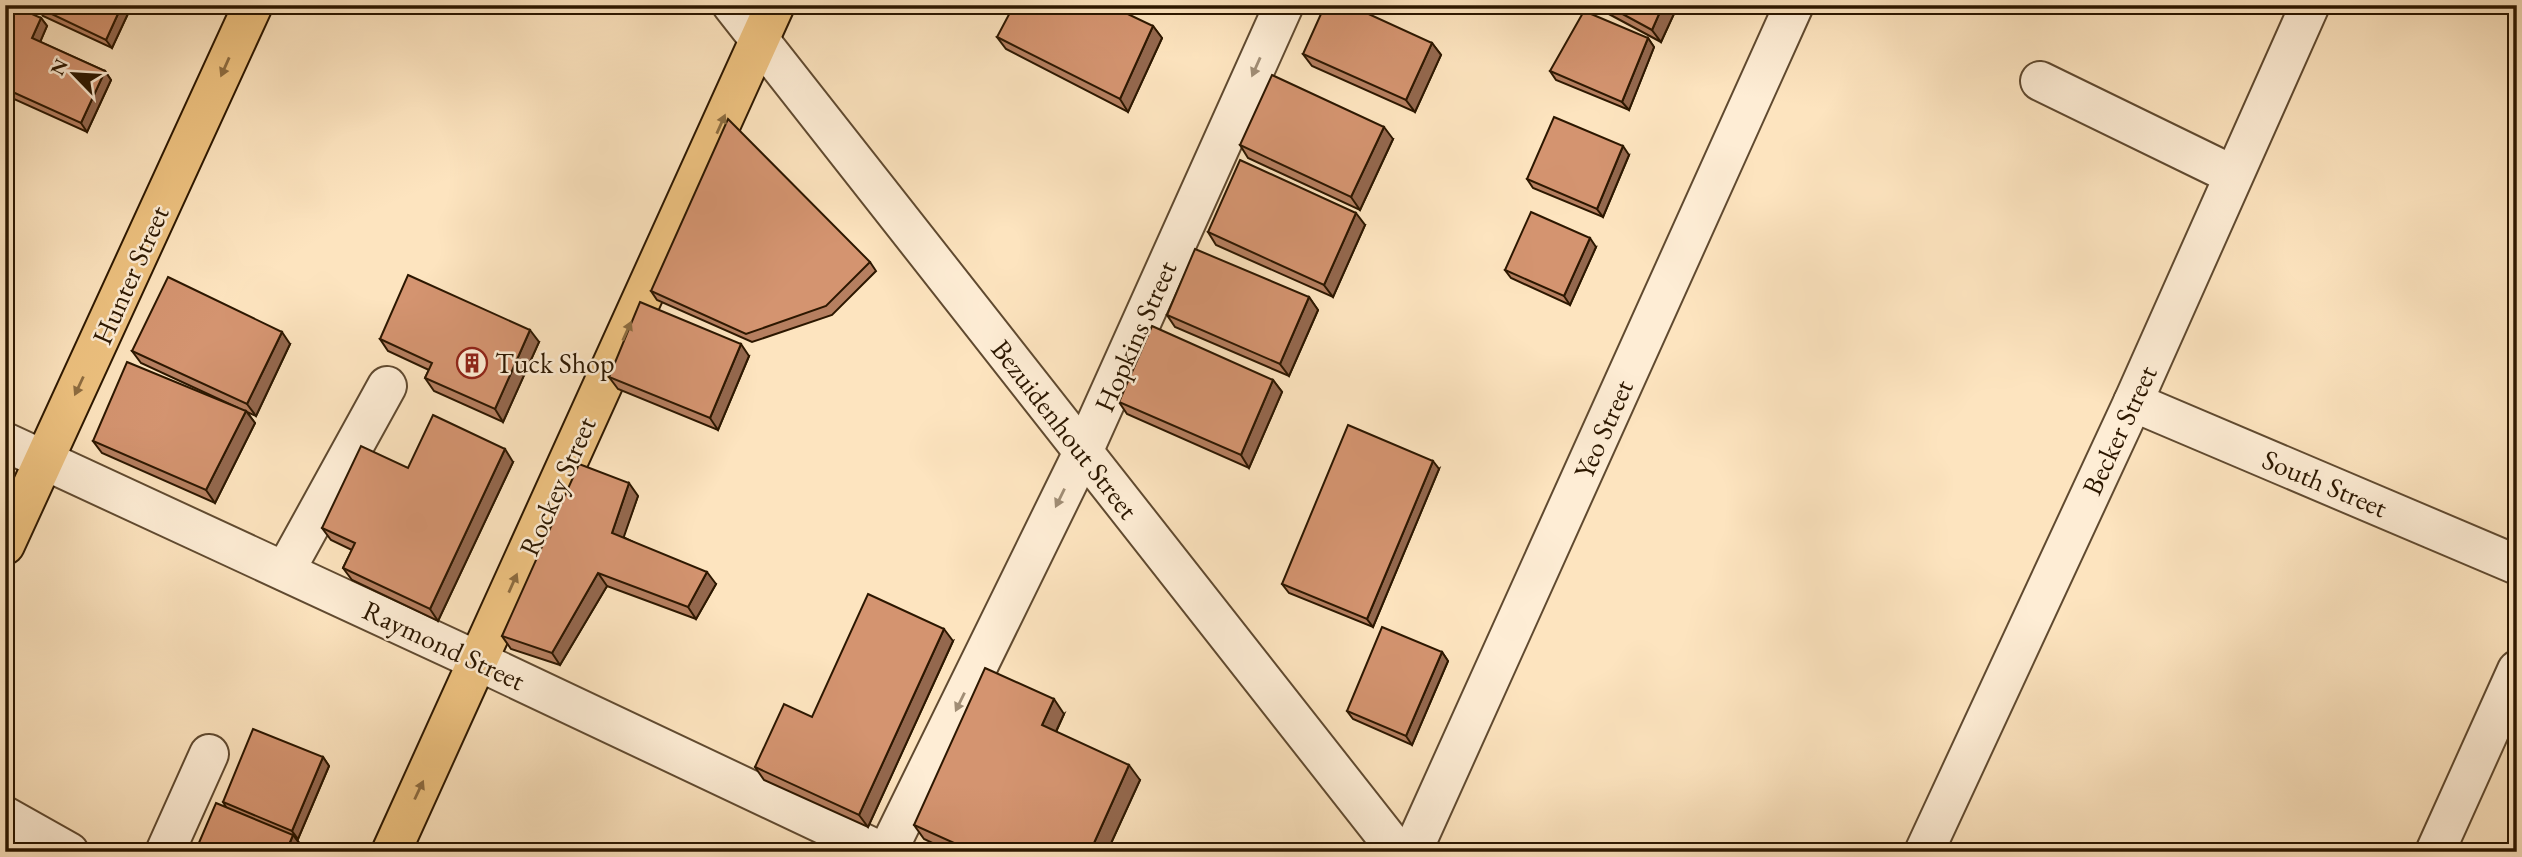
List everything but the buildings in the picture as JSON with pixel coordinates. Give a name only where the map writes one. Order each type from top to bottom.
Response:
[{"type":"main road","name":"Hunter Street","points":[[5,545],[253,5]]},
{"type":"main road","name":"Rockey Street","points":[[390,852],[775,5]]},
{"type":"street","name":"Bezuidenhout Street","points":[[732,5],[1398,852]]},
{"type":"street","name":"Hopkins Street","points":[[885,852],[1083,452],[1284,5]]},
{"type":"street","name":"Yeo Street","points":[[1412,852],[1794,5]]},
{"type":"street","name":"Becker Street","points":[[1924,852],[2133,402],[2310,5]]},
{"type":"street","points":[[2040,81],[2233,175]]},
{"type":"street","points":[[285,571],[387,386]]},
{"type":"street","name":"South Street","points":[[2133,402],[2517,565]]},
{"type":"street","name":"Raymond Street","points":[[5,442],[885,852]]},
{"type":"street","points":[[2435,852],[2517,670]]},
{"type":"street","points":[[165,852],[209,754]]},
{"type":"street","points":[[5,816],[69,852]]},
{"type":"place","name":"Tuck Shop","points":[[472,363]]}]
